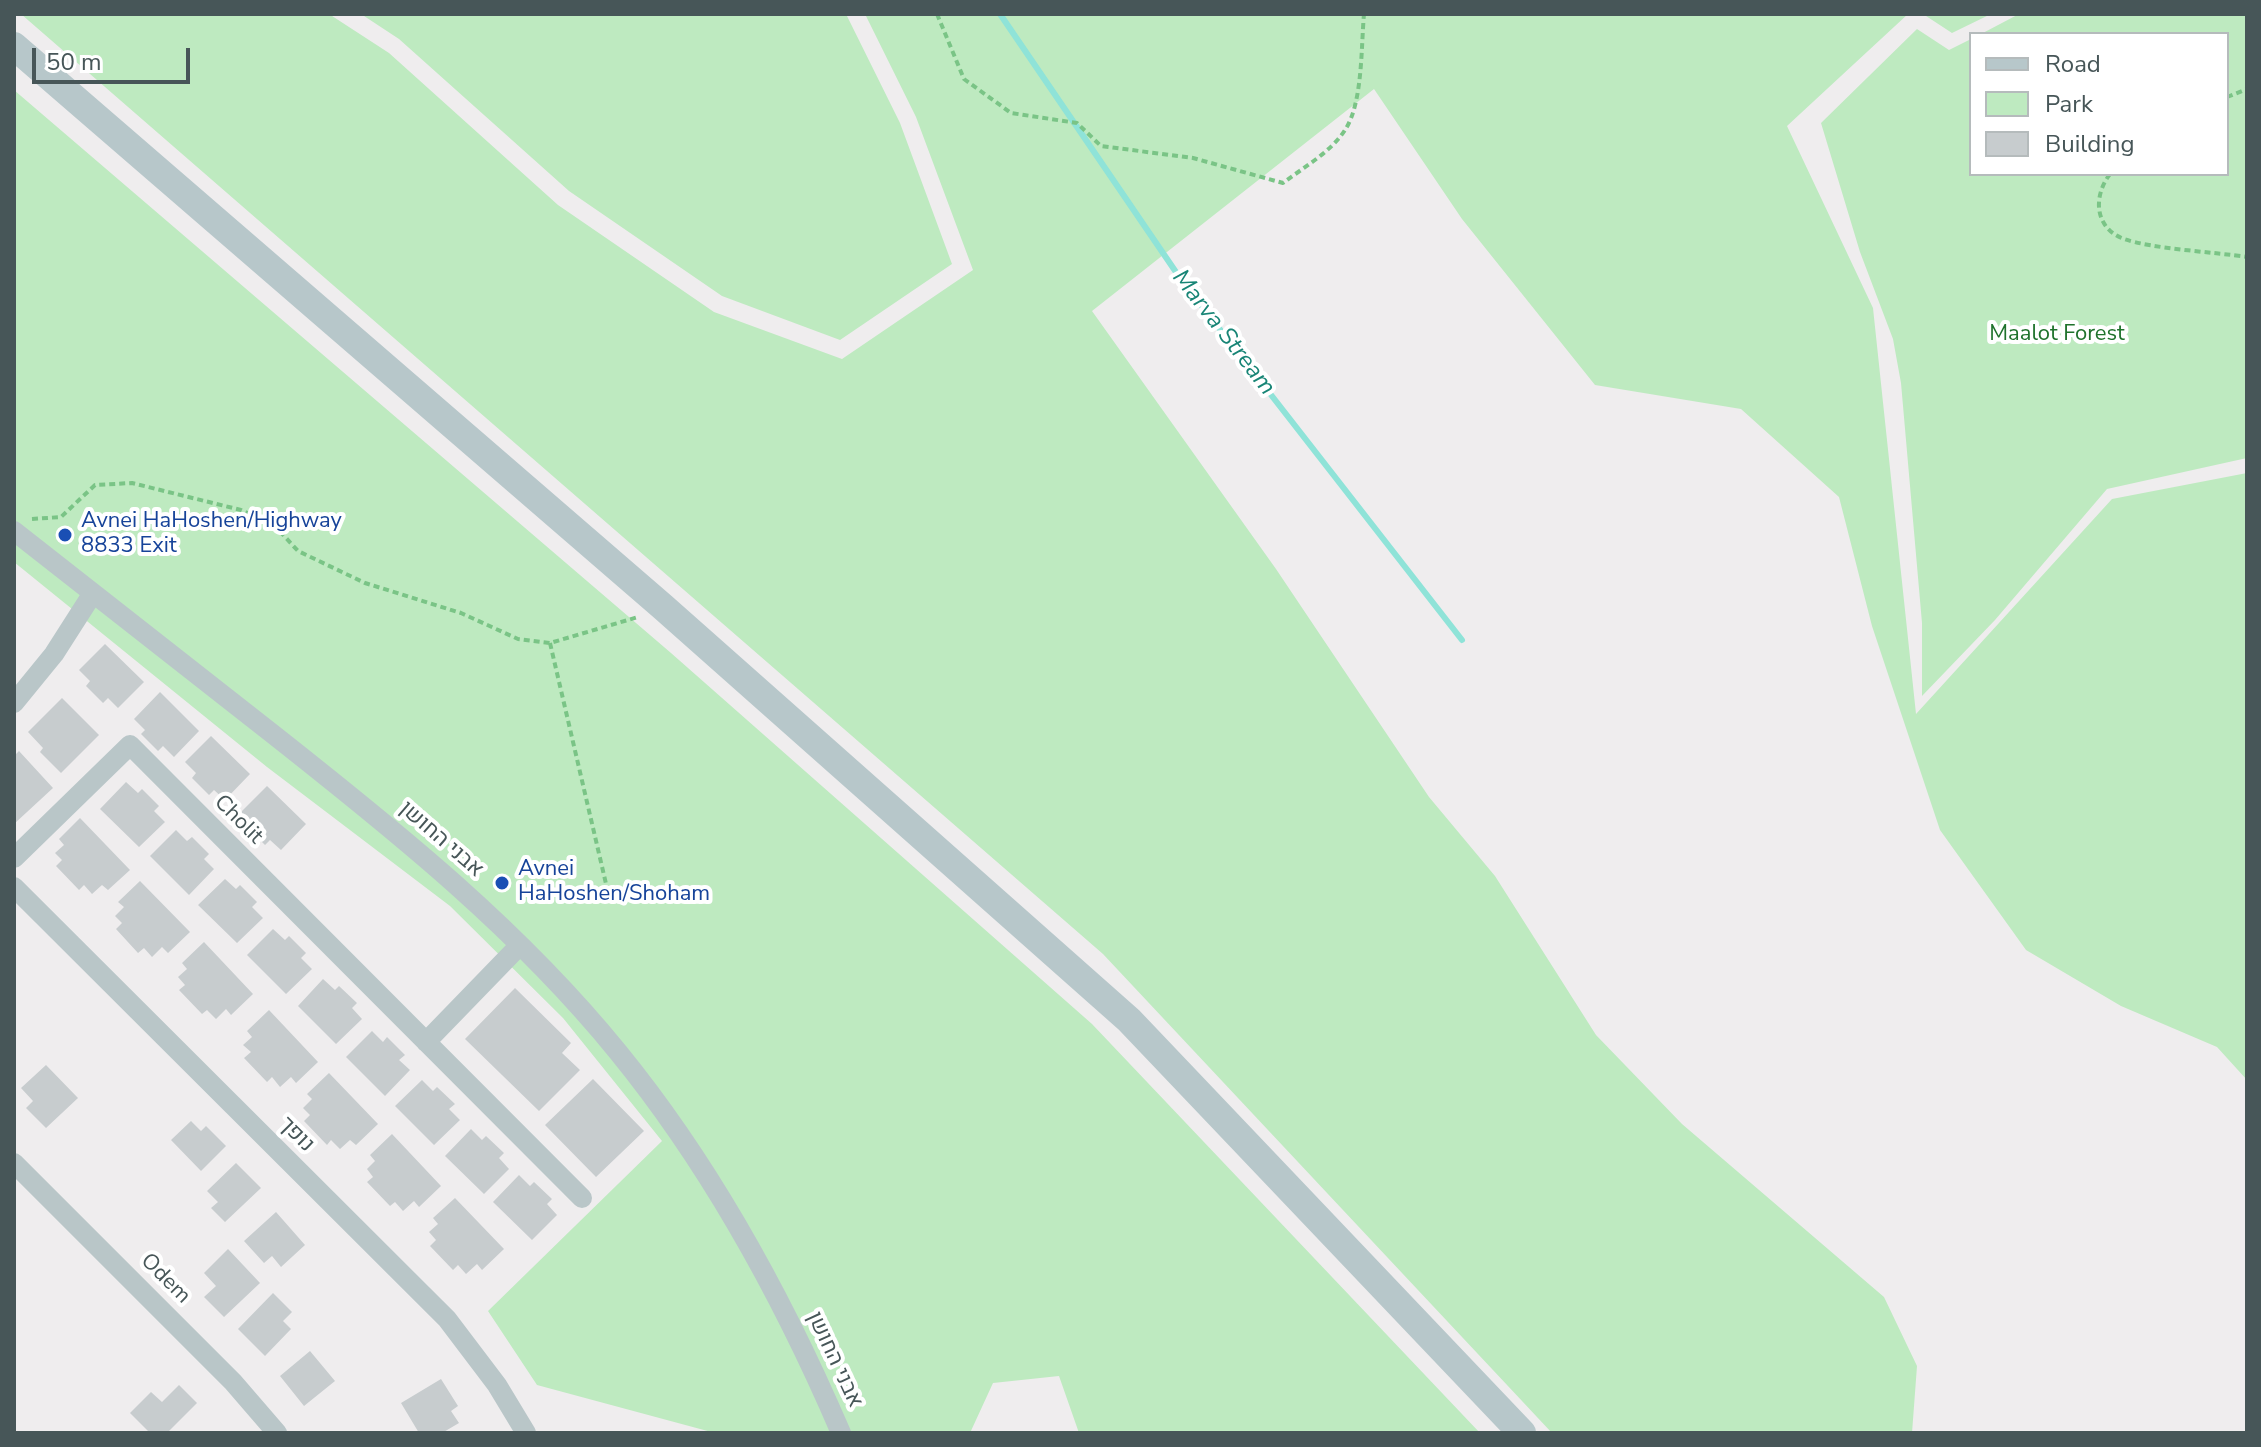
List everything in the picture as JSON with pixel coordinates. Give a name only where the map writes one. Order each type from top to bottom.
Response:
[{"type":"main road","points":[[14,46],[663,607],[1129,1020],[1522,1433]]},
{"type":"street","name":"אבני החושן","points":[[18,526],[93,593],[389,826],[520,945],[617,1051],[701,1164],[785,1313],[841,1433]]},
{"type":"street","points":[[14,703],[54,654],[93,593]]},
{"type":"street","name":"Cholit","points":[[14,858],[130,745],[582,1198]]},
{"type":"street","name":"נופך","points":[[14,887],[447,1319],[497,1385],[526,1433]]},
{"type":"street","points":[[426,1042],[520,945]]},
{"type":"street","name":"Odem","points":[[14,1163],[233,1382],[277,1433]]},
{"type":"path","points":[[937,14],[964,79],[1011,113],[1077,123],[1101,146],[1193,158],[1283,183],[1324,153],[1345,131],[1355,108],[1364,14]]},
{"type":"path","points":[[2109,176],[2096,202],[2100,219],[2122,238],[2247,257]]},
{"type":"path","points":[[18,526],[61,517],[95,485],[132,483],[241,510],[274,525],[298,551],[365,583],[461,613],[518,639],[550,643],[610,628],[663,607]]},
{"type":"path","points":[[550,643],[610,901]]},
{"type":"green space","points":[[21,14],[329,14],[389,53],[558,205],[714,312],[842,359],[973,270],[916,117],[865,14],[1908,14],[1787,126],[1873,308],[1916,714],[2112,499],[2247,473],[2247,1080],[2217,1047],[2121,1006],[2026,950],[1940,830],[1872,626],[1839,497],[1741,409],[1595,385],[1462,219],[1374,89],[1092,311],[1276,569],[1429,797],[1495,876],[1596,1035],[1682,1124],[1884,1297],[1917,1366],[1912,1433],[1552,1433],[1103,954]]},
{"type":"green space","points":[[361,14],[846,14],[900,123],[952,264],[840,340],[722,296],[569,191],[399,39]]},
{"type":"green space","points":[[1923,14],[1991,14],[1952,33]]},
{"type":"green space","name":"Maalot Forest","points":[[2019,14],[2247,14],[2247,458],[2107,489],[1995,620],[1922,696],[1922,623],[1901,383],[1893,339],[1860,252],[1821,123],[1917,29],[1949,50],[1969,40],[1969,176],[2229,176],[2229,32],[1985,32]]},
{"type":"green space","points":[[14,90],[671,653],[1092,1024],[1480,1433],[1079,1433],[1059,1376],[993,1383],[970,1433],[715,1433],[537,1385],[488,1311],[662,1141],[563,1018],[450,906],[267,767],[14,562]]},
{"type":"building","points":[[105,644],[144,682],[118,708],[108,698],[103,703],[86,686],[90,681],[79,670]]},
{"type":"building","points":[[160,692],[199,731],[174,757],[163,746],[158,751],[141,734],[145,730],[134,719]]},
{"type":"building","points":[[62,698],[99,735],[61,773],[40,752],[43,748],[28,732]]},
{"type":"building","points":[[211,736],[250,774],[225,800],[214,790],[209,795],[192,778],[196,773],[185,762]]},
{"type":"building","points":[[19,751],[53,788],[14,824],[14,756]]},
{"type":"building","points":[[126,782],[138,793],[142,789],[159,806],[154,811],[165,822],[139,847],[100,809]]},
{"type":"building","points":[[267,786],[306,824],[281,850],[270,840],[265,845],[248,828],[252,823],[241,812]]},
{"type":"building","points":[[80,818],[130,870],[108,890],[102,885],[92,894],[84,885],[79,890],[56,866],[62,860],[55,853],[64,845],[59,839]]},
{"type":"building","points":[[176,830],[187,841],[192,837],[209,854],[204,859],[214,869],[189,895],[150,856]]},
{"type":"building","points":[[225,879],[236,889],[240,885],[257,902],[252,907],[263,918],[237,943],[198,905]]},
{"type":"building","points":[[140,881],[190,932],[168,953],[162,947],[152,957],[144,948],[138,953],[116,929],[122,923],[115,916],[124,907],[118,902]]},
{"type":"building","points":[[273,929],[285,940],[289,936],[306,953],[301,958],[312,969],[286,994],[247,955]]},
{"type":"building","points":[[204,942],[253,994],[231,1015],[226,1009],[216,1019],[207,1010],[202,1014],[179,990],[185,985],[178,977],[187,969],[182,963]]},
{"type":"building","points":[[323,979],[335,990],[339,986],[357,1003],[352,1008],[362,1019],[336,1044],[298,1006]]},
{"type":"building","points":[[515,988],[571,1043],[562,1053],[580,1070],[539,1111],[465,1039]]},
{"type":"building","points":[[269,1010],[318,1062],[296,1083],[291,1077],[280,1087],[272,1077],[267,1082],[244,1058],[251,1052],[243,1045],[252,1037],[247,1031]]},
{"type":"building","points":[[372,1031],[383,1042],[387,1037],[405,1055],[399,1060],[410,1070],[385,1096],[346,1057]]},
{"type":"building","points":[[46,1065],[78,1098],[46,1128],[26,1108],[33,1101],[21,1088]]},
{"type":"building","points":[[329,1073],[378,1124],[356,1145],[350,1140],[340,1149],[331,1140],[327,1145],[304,1121],[310,1115],[303,1108],[312,1099],[307,1094]]},
{"type":"building","points":[[593,1079],[644,1131],[596,1177],[545,1125]]},
{"type":"building","points":[[422,1080],[433,1091],[437,1087],[455,1104],[449,1109],[460,1120],[434,1145],[395,1106]]},
{"type":"building","points":[[191,1121],[201,1131],[206,1126],[226,1146],[201,1171],[171,1140]]},
{"type":"building","points":[[471,1129],[482,1140],[486,1136],[504,1153],[499,1158],[509,1169],[484,1194],[445,1156]]},
{"type":"building","points":[[392,1134],[441,1186],[419,1207],[414,1201],[403,1211],[395,1202],[390,1206],[367,1182],[373,1177],[367,1169],[375,1161],[370,1155]]},
{"type":"building","points":[[236,1163],[261,1188],[225,1222],[211,1208],[218,1202],[207,1191]]},
{"type":"building","points":[[519,1175],[530,1186],[534,1182],[552,1199],[547,1204],[557,1215],[532,1240],[493,1202]]},
{"type":"building","points":[[455,1198],[504,1249],[482,1270],[477,1264],[466,1274],[458,1265],[453,1270],[430,1246],[436,1240],[429,1232],[438,1224],[433,1218]]},
{"type":"building","points":[[276,1212],[305,1245],[281,1267],[272,1256],[264,1263],[244,1241]]},
{"type":"building","points":[[228,1249],[260,1283],[224,1317],[204,1297],[216,1286],[204,1273]]},
{"type":"building","points":[[273,1293],[292,1312],[283,1321],[291,1329],[265,1356],[238,1329]]},
{"type":"building","points":[[310,1351],[335,1381],[304,1406],[280,1376]]},
{"type":"building","points":[[441,1379],[458,1406],[451,1411],[459,1423],[442,1433],[419,1433],[401,1403]]},
{"type":"building","points":[[179,1385],[197,1403],[167,1433],[150,1433],[130,1413],[151,1392],[162,1402]]},
{"type":"waterway","name":"Marva Stream","points":[[1000,14],[1180,278],[1462,640]]},
{"type":"place","name":"Avnei HaHoshen/Highway 8833 Exit","points":[[65,535]]},
{"type":"place","name":"Avnei HaHoshen/Shoham","points":[[502,883]]}]
